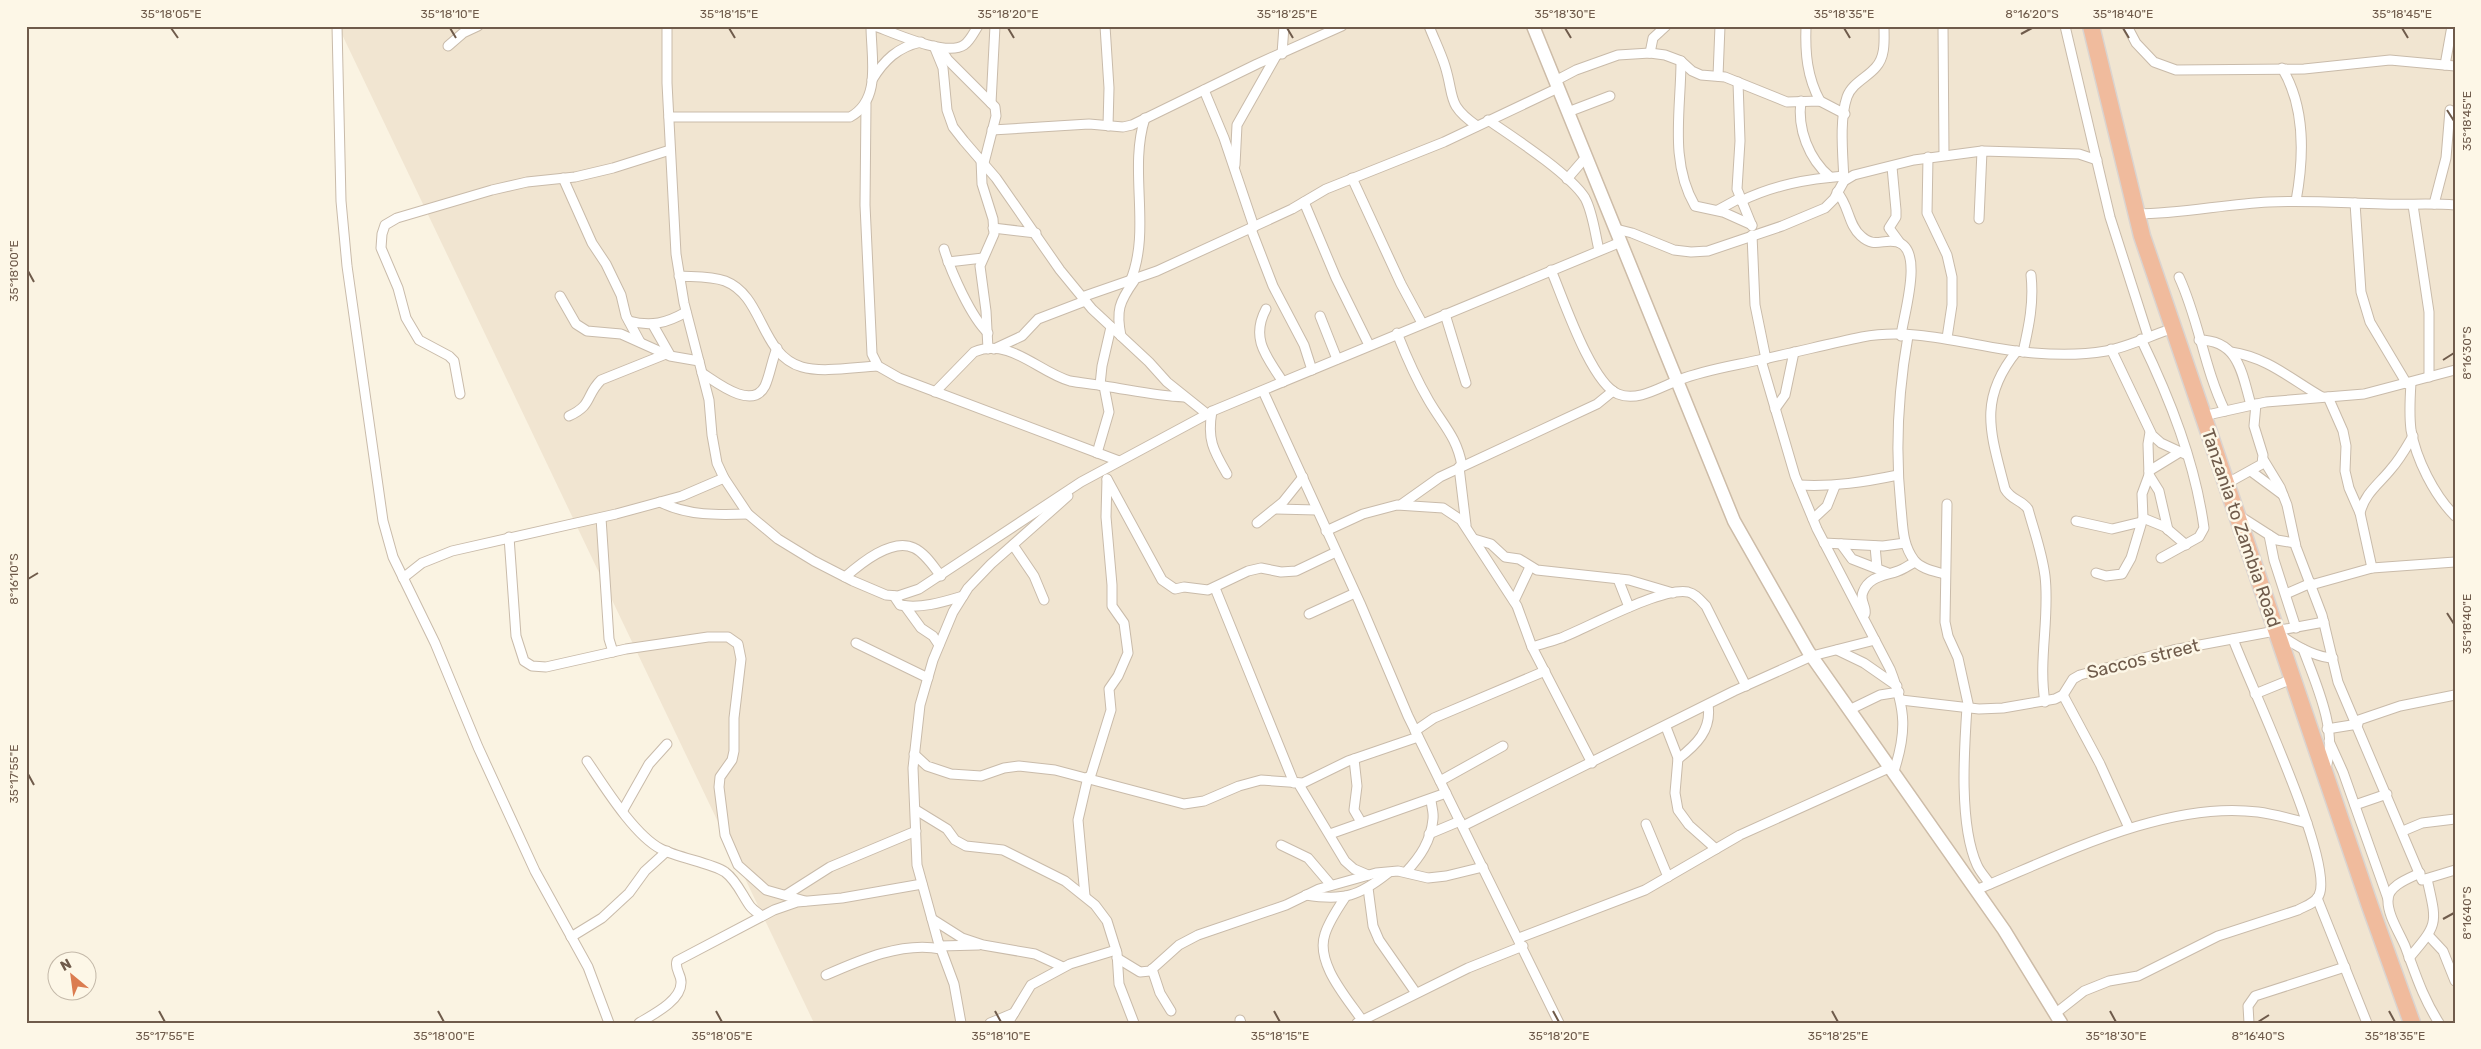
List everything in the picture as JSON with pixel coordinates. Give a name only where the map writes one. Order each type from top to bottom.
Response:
[{"type":"highway","name":"Tanzania to Zambia Road","points":[[2091,26],[2137,214],[2276,632],[2412,1023]]},
{"type":"street","points":[[338,26],[339,178],[347,266],[383,521],[392,557],[435,643],[478,747],[535,871],[588,967],[610,1023]]},
{"type":"street","points":[[448,46],[463,33],[478,26]]},
{"type":"street","points":[[667,26],[672,213],[679,276],[686,312],[709,400],[717,463],[724,478],[748,514],[778,540],[845,577],[886,595],[908,594],[941,576],[1086,479],[1209,412],[1621,242]]},
{"type":"street","points":[[669,117],[836,119],[850,117],[860,112],[866,104],[872,88],[873,26],[937,47],[954,48],[965,44],[978,26]]},
{"type":"street","points":[[991,103],[995,26]]},
{"type":"street","points":[[1105,26],[1109,88],[1108,126]]},
{"type":"street","points":[[1235,170],[1237,125],[1279,55],[1284,26]]},
{"type":"street","points":[[992,130],[1090,124],[1123,127],[1342,26]]},
{"type":"street","points":[[1428,26],[1445,66],[1453,102],[1457,110],[1477,126]]},
{"type":"street","points":[[1533,26],[1734,521],[1812,656],[2004,930],[2058,1018],[2084,991],[2109,981],[2138,976],[2218,936],[2298,910],[2317,898],[2322,885],[2300,799],[2233,639]]},
{"type":"street","points":[[1650,53],[1653,38],[1652,26]]},
{"type":"street","points":[[1653,38],[1666,26]]},
{"type":"street","points":[[1718,76],[1720,26]]},
{"type":"street","points":[[1806,26],[1807,64],[1811,85],[1820,101]]},
{"type":"street","points":[[1616,229],[1632,233],[1674,250],[1691,252],[1726,246],[1753,231],[1825,208],[1834,200],[1844,179],[1842,141],[1847,96],[1855,86],[1877,67],[1882,57],[1884,26]]},
{"type":"street","points":[[1943,26],[1944,155]]},
{"type":"street","points":[[2065,26],[2110,217],[2144,338],[2167,393],[2204,528],[2199,537],[2161,558]]},
{"type":"street","points":[[2127,26],[2136,43],[2154,62],[2176,70],[2304,69],[2390,60],[2450,66],[2452,26]]},
{"type":"street","points":[[872,80],[890,56],[909,45],[921,42]]},
{"type":"street","points":[[937,47],[995,107],[996,116],[983,161],[982,184],[994,234],[980,266],[991,349]]},
{"type":"street","points":[[937,47],[943,68],[947,110],[953,127],[983,161],[1036,232],[1060,270],[1084,299],[1110,327],[1122,336],[1184,397],[1209,412]]},
{"type":"street","points":[[935,392],[974,352],[991,349],[1022,336],[1038,319],[1132,281],[1252,228],[1352,178],[1444,142],[1557,84],[1576,70],[1618,54],[1650,53],[1665,55],[1681,61],[1692,71],[1701,75],[1718,76],[1738,82],[1788,102],[1820,101],[1845,114]]},
{"type":"street","points":[[1681,61],[1678,141],[1679,168],[1684,185],[1695,206],[1718,210],[1753,231]]},
{"type":"street","points":[[2282,68],[2293,87],[2300,115],[2300,179],[2296,201]]},
{"type":"street","points":[[1346,896],[1324,935],[1323,953],[1360,1021],[1521,942],[1645,890],[1740,834],[1891,771],[1902,747],[1905,719],[1899,692],[1875,640],[1824,543],[1799,485],[1775,409],[1763,359],[1755,305],[1753,231],[1737,190],[1740,150],[1738,82]]},
{"type":"street","points":[[1204,90],[1224,138],[1252,228],[1273,286],[1304,345],[1312,370]]},
{"type":"street","points":[[1568,112],[1610,96]]},
{"type":"street","points":[[1801,101],[1800,111],[1810,153],[1814,162],[1830,177]]},
{"type":"street","points":[[866,104],[865,205],[870,321],[872,354],[878,366]]},
{"type":"street","points":[[2434,204],[2447,149],[2450,110]]},
{"type":"street","points":[[1122,336],[1118,319],[1119,306],[1132,281],[1138,256],[1138,147],[1145,118]]},
{"type":"street","points":[[1488,120],[1530,148],[1568,180],[1586,199],[1599,250]]},
{"type":"street","points":[[460,394],[454,361],[449,356],[418,340],[406,318],[398,288],[381,248],[382,234],[386,225],[397,218],[492,190],[527,182],[563,178],[613,168],[670,150]]},
{"type":"street","points":[[1980,219],[1982,151]]},
{"type":"street","points":[[1718,210],[1760,192],[1808,178],[1830,177],[1844,179],[1928,157],[1982,151],[2079,154],[2097,160]]},
{"type":"street","points":[[1928,157],[1927,213],[1947,255],[1952,277],[1952,305],[1947,338]]},
{"type":"street","points":[[1568,180],[1586,158]]},
{"type":"street","points":[[1892,167],[1896,217],[1889,228],[1910,254],[1912,274],[1904,336],[1898,475],[1905,543],[1915,562],[1922,567],[1944,574]]},
{"type":"street","points":[[563,178],[592,243],[606,264],[621,295],[629,321],[640,342]]},
{"type":"street","points":[[1352,178],[1422,323]]},
{"type":"street","points":[[1837,192],[1842,197],[1850,221],[1859,235],[1874,244],[1892,241],[1900,243]]},
{"type":"street","points":[[2137,214],[2156,214],[2225,205],[2296,201],[2455,205]]},
{"type":"street","points":[[1304,202],[1336,278],[1369,345]]},
{"type":"street","points":[[2355,202],[2361,292],[2370,322],[2409,383],[2413,436],[2425,470],[2447,508],[2455,516]]},
{"type":"street","points":[[2413,204],[2429,312],[2429,377]]},
{"type":"street","points":[[993,228],[1036,232]]},
{"type":"street","points":[[944,249],[948,262],[974,315],[988,333]]},
{"type":"street","points":[[948,262],[983,258]]},
{"type":"street","points":[[1551,270],[1594,371],[1607,388],[1619,394],[1636,395],[1656,391],[1678,380],[1865,337],[1947,338],[2020,352],[2073,353],[2111,350],[2174,328]]},
{"type":"street","points":[[2030,275],[2033,294],[2031,311],[2020,352],[1998,376],[1989,422],[2005,489],[2010,498],[2024,504],[2028,509],[2041,551],[2045,576],[2042,670],[2045,702]]},
{"type":"street","points":[[679,276],[715,279],[738,288],[751,303],[764,330],[777,348],[790,361],[801,367],[818,369],[878,366],[899,378],[1119,461]]},
{"type":"street","points":[[2178,277],[2192,309],[2214,389],[2225,411]]},
{"type":"street","points":[[560,296],[576,324],[588,331],[621,334],[668,355],[699,361]]},
{"type":"street","points":[[1266,309],[1258,328],[1260,338],[1266,357],[1283,382]]},
{"type":"street","points":[[629,321],[653,325],[676,318],[686,312]]},
{"type":"street","points":[[1445,314],[1466,383]]},
{"type":"street","points":[[1320,316],[1337,359]]},
{"type":"street","points":[[653,325],[668,355]]},
{"type":"street","points":[[1097,453],[1109,412],[1102,386],[1102,366],[1110,327]]},
{"type":"street","points":[[1397,333],[1427,398],[1450,430],[1459,448],[1467,528]]},
{"type":"street","points":[[2199,340],[2214,340],[2222,343],[2231,352],[2240,368],[2253,405],[2254,426],[2262,464],[2252,472],[2226,484]]},
{"type":"street","points":[[702,373],[740,396],[757,393],[764,388],[777,348]]},
{"type":"street","points":[[991,349],[1013,352],[1068,380],[1157,395],[1184,397]]},
{"type":"street","points":[[2111,350],[2150,432],[2161,443],[2184,453]]},
{"type":"street","points":[[1775,409],[1785,395],[1794,352]]},
{"type":"street","points":[[2231,352],[2244,354],[2276,367],[2325,397],[2343,431],[2346,446],[2345,471],[2348,488],[2360,513],[2372,568]]},
{"type":"street","points":[[569,416],[586,406],[601,380],[668,355]]},
{"type":"street","points":[[2203,416],[2253,405],[2364,394],[2455,370]]},
{"type":"street","points":[[1263,390],[1355,593],[1416,734],[1521,942],[1559,1023]]},
{"type":"street","points":[[1402,504],[1440,477],[1597,404],[1613,391]]},
{"type":"street","points":[[1209,412],[1210,441],[1228,474]]},
{"type":"street","points":[[2096,574],[2106,576],[2122,574],[2131,558],[2142,520],[2142,494],[2149,473],[2148,444],[2150,432]]},
{"type":"street","points":[[2360,513],[2372,488],[2389,471],[2413,436]]},
{"type":"street","points":[[2149,473],[2184,453]]},
{"type":"street","points":[[2262,459],[2272,472],[2283,495],[2295,543],[2324,622],[2338,682],[2423,876],[2434,922],[2429,936],[2409,958]]},
{"type":"street","points":[[1102,470],[1163,583],[1175,588],[1184,587],[1208,590],[1216,588],[1248,571],[1261,568],[1281,572],[1296,571],[1336,552]]},
{"type":"street","points":[[2252,472],[2283,495]]},
{"type":"street","points":[[2149,473],[2159,491],[2168,530]]},
{"type":"street","points":[[1799,485],[1836,486],[1870,482],[1898,475]]},
{"type":"street","points":[[1256,523],[1276,509],[1303,477]]},
{"type":"street","points":[[403,578],[422,563],[452,551],[601,518],[682,496],[724,478]]},
{"type":"street","points":[[961,1023],[954,984],[940,948],[917,865],[913,768],[920,705],[939,645],[953,612],[964,596],[991,564],[1086,479]]},
{"type":"street","points":[[1085,896],[1078,820],[1089,778],[1111,710],[1109,689],[1118,676],[1128,653],[1124,623],[1112,606],[1106,517],[1107,479]]},
{"type":"street","points":[[1813,519],[1827,506],[1836,486]]},
{"type":"street","points":[[660,502],[685,512],[712,515],[748,514]]},
{"type":"street","points":[[1326,531],[1363,514],[1402,504],[1443,508],[1461,520],[1514,601],[1532,647],[1592,763]]},
{"type":"street","points":[[1947,504],[1944,574],[1945,622],[1948,636],[1958,658],[1968,708],[1965,794],[1972,851],[1978,866],[1990,884]]},
{"type":"street","points":[[1276,509],[1317,510]]},
{"type":"street","points":[[2236,514],[2278,540],[2295,543]]},
{"type":"street","points":[[601,518],[609,638],[613,652]]},
{"type":"street","points":[[2076,521],[2112,529],[2142,520],[2168,530],[2186,545]]},
{"type":"street","points":[[2269,535],[2274,560],[2296,628]]},
{"type":"street","points":[[509,537],[516,636],[524,661],[532,666],[546,667],[613,652],[720,636],[728,637],[738,644],[741,659],[734,718],[734,751],[732,760],[720,777],[719,787],[725,835],[738,865],[766,890],[805,901]]},
{"type":"street","points":[[1474,539],[1490,544],[1505,557],[1519,559],[1530,567],[1546,572],[1580,573],[1618,578],[1673,593]]},
{"type":"street","points":[[1824,543],[1875,546],[1905,543]]},
{"type":"street","points":[[1841,544],[1852,559],[1888,574]]},
{"type":"street","points":[[1013,545],[1034,576],[1044,600]]},
{"type":"street","points":[[845,577],[871,556],[887,549],[904,546],[911,546],[920,551],[941,576]]},
{"type":"street","points":[[1875,546],[1877,568]]},
{"type":"street","points":[[1863,617],[1866,610],[1862,599],[1863,590],[1877,576],[1900,571],[1915,562]]},
{"type":"street","points":[[2286,594],[2311,584],[2372,568],[2455,562]]},
{"type":"street","points":[[1514,601],[1530,567]]},
{"type":"street","points":[[1618,578],[1629,607]]},
{"type":"street","points":[[1216,588],[1296,783],[1345,860],[1354,869],[1368,875]]},
{"type":"street","points":[[1532,647],[1561,638],[1629,607],[1673,593],[1686,592],[1696,596],[1706,606],[1746,686]]},
{"type":"street","points":[[1309,614],[1355,593]]},
{"type":"street","points":[[894,596],[895,601],[905,606],[921,628],[933,636],[939,645]]},
{"type":"street","points":[[905,606],[927,605],[964,596]]},
{"type":"street","name":"Saccos street","points":[[1899,692],[1968,708],[2003,708],[2045,702],[2063,694],[2073,680],[2080,675],[2173,650],[2324,622]]},
{"type":"street","points":[[2276,632],[2303,649],[2333,658]]},
{"type":"street","points":[[1429,834],[1462,824],[1592,763],[1746,686],[1812,656],[1875,640]]},
{"type":"street","points":[[856,644],[928,678]]},
{"type":"street","points":[[2303,649],[2322,706],[2327,729],[2330,755],[2324,771]]},
{"type":"street","points":[[1837,650],[1864,663],[1899,692]]},
{"type":"street","points":[[914,754],[927,766],[951,774],[981,776],[1004,768],[1019,766],[1068,772],[1120,788],[1184,804],[1204,801],[1239,786],[1261,780],[1296,783],[1321,776],[1354,759],[1416,734],[1434,718],[1544,671]]},
{"type":"street","points":[[2255,694],[2292,679]]},
{"type":"street","points":[[1849,710],[1880,695],[1899,692]]},
{"type":"street","points":[[2063,694],[2100,764],[2129,828]]},
{"type":"street","points":[[2327,729],[2357,722],[2400,706],[2455,696]]},
{"type":"street","points":[[1678,759],[1701,737],[1706,729],[1709,721],[1708,705]]},
{"type":"street","points":[[1666,727],[1678,759],[1675,793],[1678,810],[1689,825],[1716,849]]},
{"type":"street","points":[[2329,741],[2355,805],[2388,899],[2391,913],[2418,985],[2438,1023]]},
{"type":"street","points":[[622,810],[648,764],[667,744]]},
{"type":"street","points":[[1440,781],[1503,746]]},
{"type":"street","points":[[1354,759],[1357,786],[1354,810],[1361,822]]},
{"type":"street","points":[[587,761],[622,810],[650,842],[667,851],[720,869],[728,874],[750,907],[762,916]]},
{"type":"street","points":[[1330,834],[1446,793]]},
{"type":"street","points":[[2355,805],[2387,794]]},
{"type":"street","points":[[1406,872],[1424,851],[1434,818],[1430,799]]},
{"type":"street","points":[[916,810],[947,830],[955,840],[966,846],[1003,850],[1065,881],[1095,905],[1107,921],[1116,954],[1119,984],[1134,1023]]},
{"type":"street","points":[[1976,890],[2144,823],[2214,811],[2258,812],[2306,823]]},
{"type":"street","points":[[2403,831],[2422,823],[2455,819]]},
{"type":"street","points":[[1646,824],[1668,877]]},
{"type":"street","points":[[786,895],[830,867],[916,831]]},
{"type":"street","points":[[1281,845],[1308,858],[1330,886]]},
{"type":"street","points":[[571,937],[602,918],[629,893],[645,870],[667,851]]},
{"type":"street","points":[[1116,954],[1140,972],[1152,969],[1179,945],[1198,935],[1252,917],[1330,886],[1368,875],[1389,872],[1406,872],[1428,878],[1446,876],[1483,867]]},
{"type":"street","points":[[2388,899],[2391,892],[2401,883],[2423,876],[2455,870]]},
{"type":"street","points":[[1306,895],[1331,899],[1346,896],[1368,888],[1389,872]]},
{"type":"street","points":[[639,1023],[672,1000],[679,991],[682,982],[676,965],[677,961],[774,910],[805,901],[842,898],[922,884]]},
{"type":"street","points":[[1368,888],[1373,926],[1378,940],[1416,993]]},
{"type":"street","points":[[2317,898],[2367,1023]]},
{"type":"street","points":[[932,919],[962,938],[981,945],[1035,954],[1063,968]]},
{"type":"street","points":[[2429,936],[2443,951],[2455,981]]},
{"type":"street","points":[[826,974],[897,950],[981,945]]},
{"type":"street","points":[[1008,1023],[1031,985],[1063,968],[1116,954]]},
{"type":"street","points":[[2249,1023],[2248,1006],[2255,996],[2345,967]]},
{"type":"street","points":[[1152,969],[1160,993],[1171,1011]]},
{"type":"street","points":[[990,1023],[1014,1013]]},
{"type":"shaded area","points":[[338,26],[2455,26],[2455,1023],[814,1023]]}]
